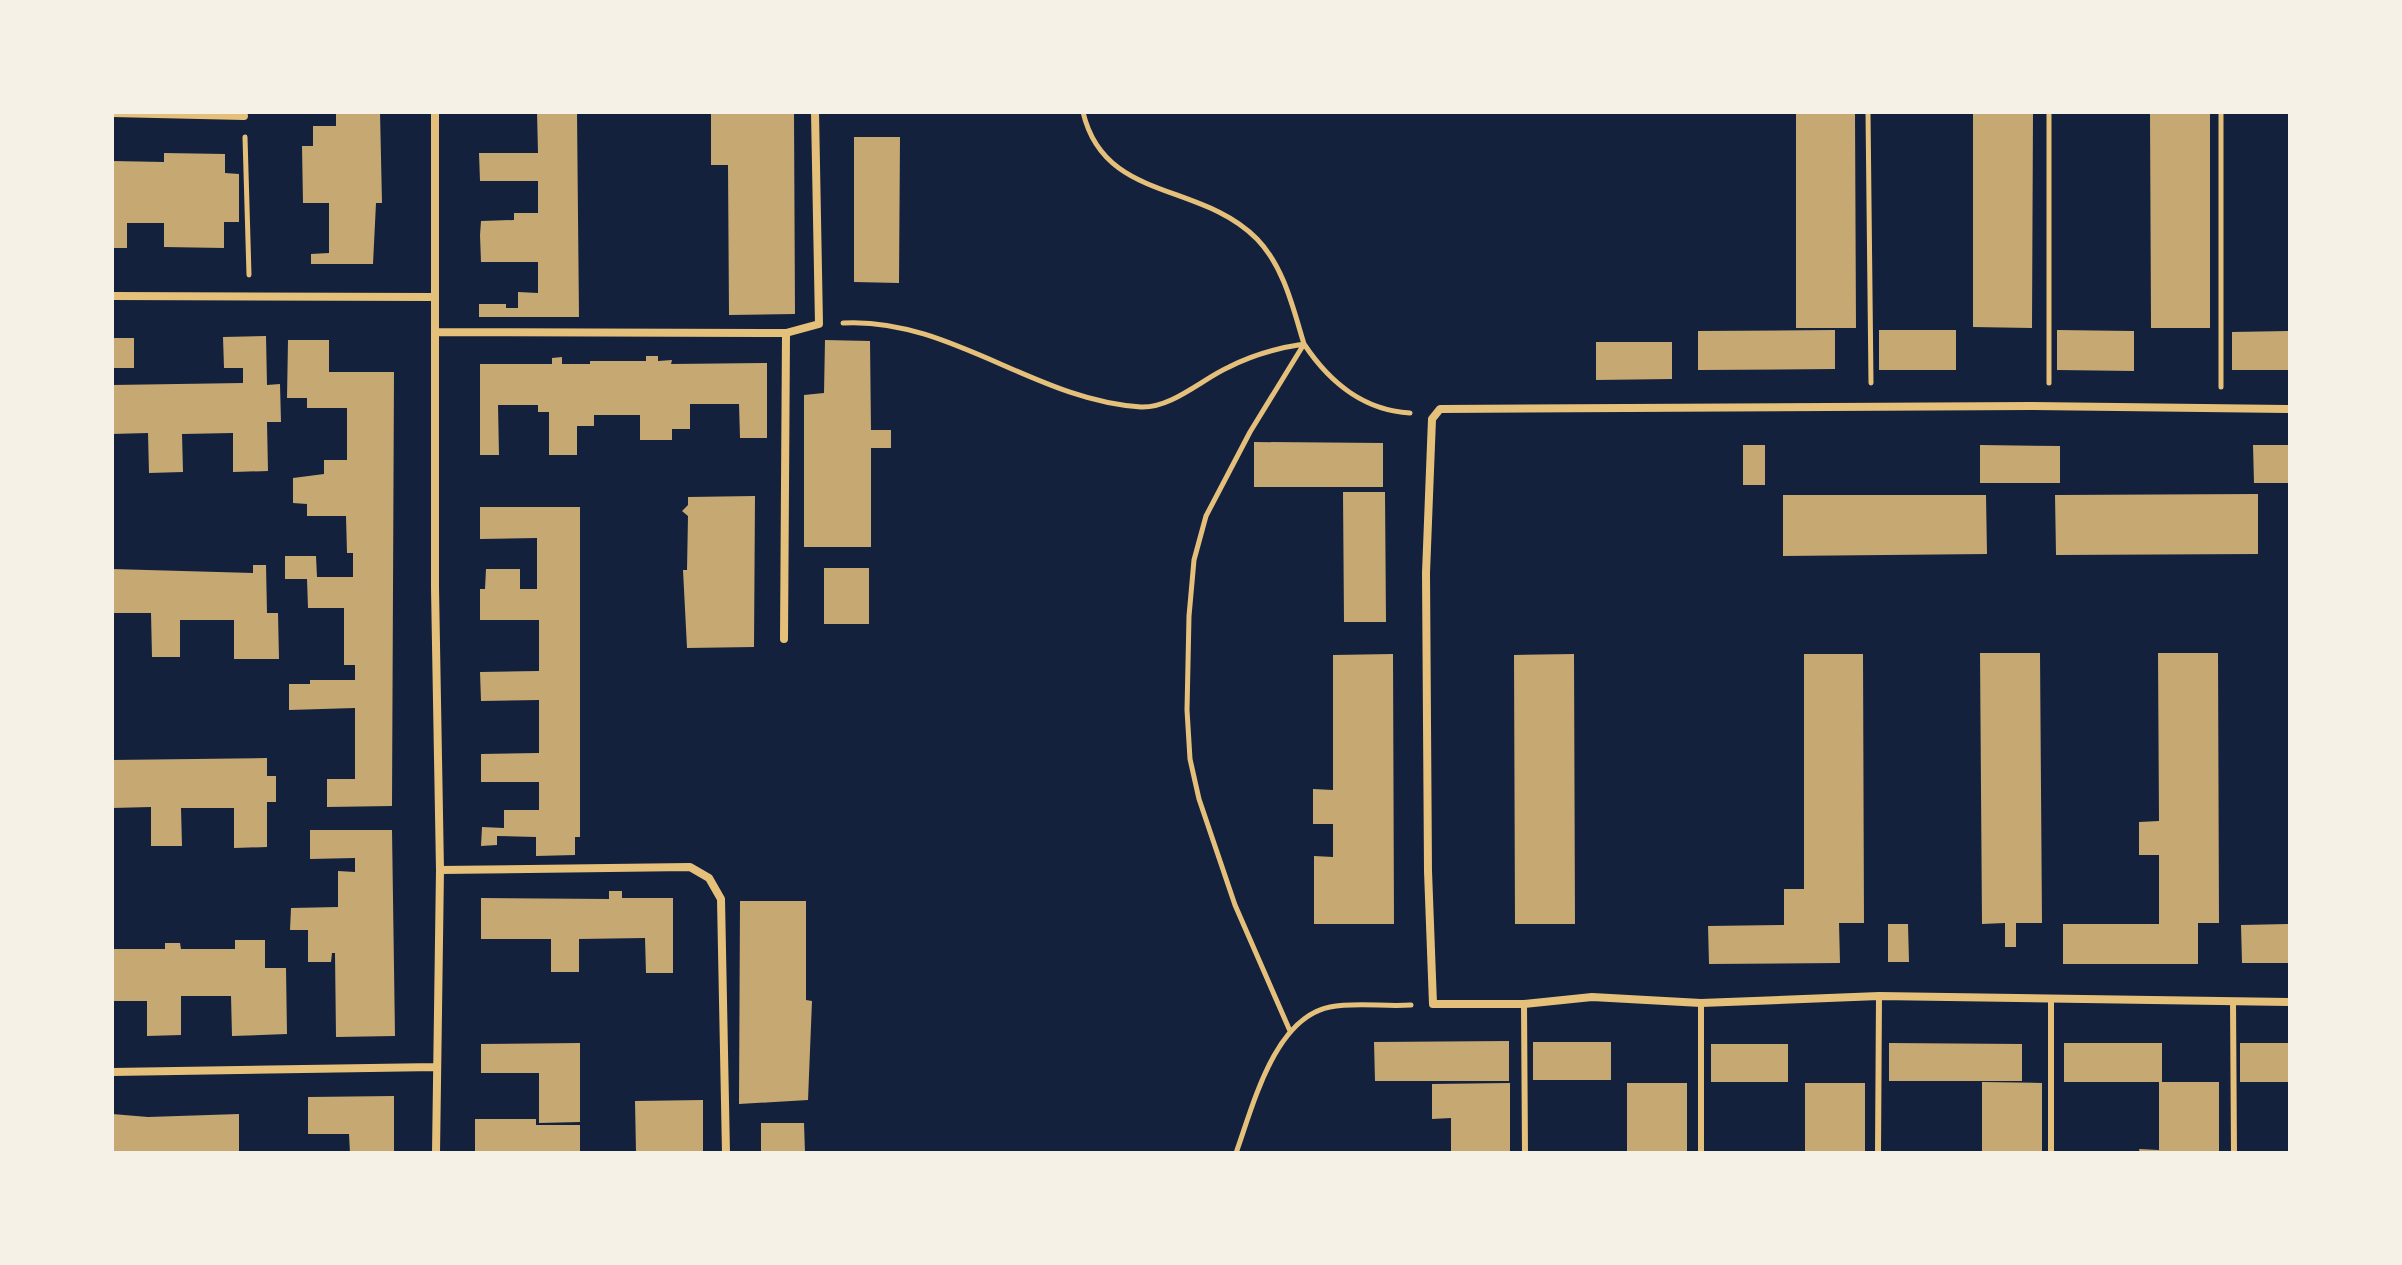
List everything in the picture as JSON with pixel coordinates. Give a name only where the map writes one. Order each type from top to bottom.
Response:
[{"type":"street","points":[[435,112],[440,870],[436,1153]]},
{"type":"street","points":[[435,332],[786,333],[819,324],[815,112]]},
{"type":"street","points":[[112,113],[244,116]]},
{"type":"street","points":[[112,296],[435,297]]},
{"type":"street","points":[[784,639],[786,333]]},
{"type":"street","points":[[2290,409],[2049,406],[1440,409],[1434,414],[1428,477],[1428,871],[1433,1004],[1524,1004],[1592,997],[1701,1003],[1879,996],[2290,1002]]},
{"type":"street","points":[[440,870],[690,867],[709,878],[721,899],[726,1153]]},
{"type":"street","points":[[112,1072],[436,1067]]},
{"type":"lane","points":[[1878,1153],[1879,996]]},
{"type":"lane","points":[[2051,998],[2051,1153]]},
{"type":"lane","points":[[2233,1001],[2234,1153]]},
{"type":"lane","points":[[1701,1003],[1701,1153]]},
{"type":"lane","points":[[1524,1004],[1525,1153]]},
{"type":"path","points":[[1083,112],[1094,143],[1120,170],[1155,187],[1204,202],[1258,240],[1281,273],[1304,344],[1320,368],[1351,395],[1381,410],[1434,414]]},
{"type":"path","points":[[1868,112],[1872,407]]},
{"type":"path","points":[[2049,112],[2049,406]]},
{"type":"path","points":[[2221,112],[2221,409]]},
{"type":"path","points":[[244,116],[249,296]]},
{"type":"path","points":[[819,324],[855,322],[895,328],[964,348],[1080,396],[1145,407],[1174,399],[1227,367],[1266,350],[1304,344]]},
{"type":"path","points":[[1290,1031],[1235,905],[1199,799],[1190,759],[1188,663],[1194,560],[1206,516],[1250,432],[1304,344]]},
{"type":"path","points":[[1236,1153],[1267,1069],[1290,1031],[1308,1014],[1331,1007],[1433,1004]]},
{"type":"building","points":[[336,112],[380,112],[382,203],[376,203],[373,264],[311,264],[311,254],[329,253],[329,203],[303,203],[302,146],[313,146],[313,126],[336,126]]},
{"type":"building","points":[[537,112],[577,112],[579,317],[479,317],[479,304],[506,304],[506,308],[518,308],[518,292],[538,293],[538,262],[481,262],[480,235],[481,221],[514,220],[514,213],[538,213],[538,181],[480,181],[479,153],[538,153]]},
{"type":"building","points":[[1796,112],[1855,112],[1856,328],[1796,328]]},
{"type":"building","points":[[1973,112],[2033,112],[2032,328],[1973,327]]},
{"type":"building","points":[[2150,112],[2210,112],[2210,328],[2151,328]]},
{"type":"building","points":[[711,114],[794,114],[795,314],[729,315],[728,165],[711,165]]},
{"type":"building","points":[[854,137],[900,137],[899,283],[854,282]]},
{"type":"building","points":[[164,153],[225,154],[225,173],[239,174],[239,222],[224,222],[224,248],[164,247],[164,223],[127,223],[127,248],[112,248],[112,161],[164,162]]},
{"type":"building","points":[[1835,330],[1835,369],[1698,370],[1698,331]]},
{"type":"building","points":[[1879,330],[1956,330],[1956,370],[1879,370]]},
{"type":"building","points":[[2057,330],[2134,331],[2134,371],[2057,370]]},
{"type":"building","points":[[2290,331],[2290,370],[2232,370],[2232,332]]},
{"type":"building","points":[[266,336],[267,385],[280,384],[281,422],[267,422],[268,471],[233,472],[233,433],[182,434],[183,472],[149,473],[148,433],[112,434],[112,385],[243,383],[243,368],[224,368],[223,337]]},
{"type":"building","points":[[112,338],[134,338],[134,368],[112,368]]},
{"type":"building","points":[[288,340],[329,340],[329,372],[394,372],[392,806],[327,807],[327,779],[355,779],[355,708],[289,710],[289,684],[310,684],[310,680],[355,680],[355,665],[344,665],[344,608],[308,608],[307,579],[285,579],[285,556],[316,556],[317,577],[353,577],[353,553],[347,553],[346,516],[307,516],[307,504],[293,503],[293,478],[324,474],[324,460],[347,460],[347,408],[307,408],[307,398],[287,398]]},
{"type":"building","points":[[825,340],[870,341],[871,430],[891,430],[891,448],[871,448],[871,547],[804,547],[804,395],[824,393]]},
{"type":"building","points":[[1596,342],[1672,342],[1672,379],[1596,380]]},
{"type":"building","points":[[646,356],[658,356],[658,361],[672,360],[671,364],[767,363],[767,438],[740,438],[739,404],[690,404],[690,429],[672,429],[672,440],[640,440],[640,415],[594,415],[594,426],[577,426],[577,455],[549,455],[549,412],[538,412],[538,405],[498,405],[499,455],[480,455],[480,364],[552,364],[552,358],[562,357],[562,364],[590,364],[590,361],[646,361]]},
{"type":"building","points":[[1254,442],[1383,443],[1383,487],[1254,487]]},
{"type":"building","points":[[1743,445],[1765,445],[1765,485],[1743,485]]},
{"type":"building","points":[[1980,445],[2060,446],[2060,483],[1980,483]]},
{"type":"building","points":[[2253,445],[2290,445],[2290,483],[2254,483]]},
{"type":"building","points":[[1343,492],[1385,492],[1386,622],[1344,622]]},
{"type":"building","points":[[2258,494],[2258,554],[2056,555],[2055,495]]},
{"type":"building","points":[[1783,495],[1986,495],[1987,554],[1783,556]]},
{"type":"building","points":[[755,496],[754,647],[687,648],[683,570],[687,570],[688,516],[682,511],[688,505],[688,497]]},
{"type":"building","points":[[480,507],[580,507],[580,837],[575,837],[575,855],[536,856],[536,837],[497,836],[497,845],[481,846],[482,827],[504,828],[504,810],[539,810],[539,782],[481,782],[481,754],[539,753],[539,700],[481,701],[480,672],[539,671],[539,620],[480,620],[480,589],[485,589],[486,569],[520,569],[520,589],[537,589],[537,538],[480,539]]},
{"type":"building","points":[[253,565],[266,565],[267,613],[278,613],[279,659],[234,659],[234,620],[180,620],[180,657],[152,657],[151,613],[112,613],[112,569],[253,573]]},
{"type":"building","points":[[824,568],[869,568],[869,624],[824,624]]},
{"type":"building","points":[[1980,653],[2040,653],[2042,923],[2016,923],[2016,947],[2005,947],[2005,923],[1982,924]]},
{"type":"building","points":[[2158,653],[2218,653],[2219,923],[2198,923],[2198,964],[2063,964],[2063,924],[2159,924],[2159,855],[2139,855],[2139,822],[2159,821]]},
{"type":"building","points":[[1393,654],[1394,924],[1314,924],[1314,856],[1333,857],[1333,824],[1313,824],[1313,789],[1333,790],[1333,655]]},
{"type":"building","points":[[1574,654],[1575,924],[1515,924],[1514,655]]},
{"type":"building","points":[[1804,654],[1863,654],[1864,923],[1839,923],[1840,963],[1709,964],[1708,926],[1784,925],[1784,889],[1804,889]]},
{"type":"building","points":[[267,758],[267,776],[276,776],[276,802],[267,802],[267,847],[234,848],[234,808],[181,808],[182,846],[151,846],[151,807],[112,808],[112,760]]},
{"type":"building","points":[[310,830],[392,830],[395,1036],[336,1037],[335,953],[332,953],[331,962],[308,962],[308,930],[290,930],[291,908],[338,907],[338,871],[355,872],[355,858],[310,859]]},
{"type":"building","points":[[609,891],[622,891],[622,898],[673,898],[673,973],[646,973],[645,938],[579,939],[579,972],[551,972],[551,939],[481,939],[481,898],[609,899]]},
{"type":"building","points":[[740,901],[806,901],[806,1000],[812,1001],[808,1100],[739,1104]]},
{"type":"building","points":[[1888,924],[1908,924],[1909,962],[1888,962]]},
{"type":"building","points":[[2290,924],[2290,963],[2242,963],[2241,925]]},
{"type":"building","points":[[235,940],[265,940],[265,968],[286,968],[287,1034],[232,1036],[231,996],[181,996],[181,1035],[147,1036],[147,1001],[112,1001],[112,949],[165,949],[165,943],[180,943],[181,949],[235,949]]},
{"type":"building","points":[[1509,1041],[1509,1081],[1375,1081],[1374,1042]]},
{"type":"building","points":[[1533,1042],[1611,1042],[1611,1080],[1533,1080]]},
{"type":"building","points":[[580,1043],[580,1122],[539,1123],[539,1073],[481,1073],[481,1044]]},
{"type":"building","points":[[1889,1043],[2022,1044],[2022,1081],[1889,1081]]},
{"type":"building","points":[[2064,1043],[2162,1043],[2162,1082],[2219,1082],[2219,1153],[2140,1153],[2139,1149],[2159,1150],[2159,1082],[2064,1082]]},
{"type":"building","points":[[2240,1043],[2290,1043],[2290,1082],[2240,1082]]},
{"type":"building","points":[[1711,1044],[1788,1044],[1788,1082],[1711,1082]]},
{"type":"building","points":[[1982,1082],[2042,1083],[2042,1153],[1982,1153]]},
{"type":"building","points":[[1510,1083],[1510,1153],[1451,1153],[1451,1118],[1432,1119],[1432,1084]]},
{"type":"building","points":[[1627,1083],[1687,1083],[1687,1153],[1627,1153]]},
{"type":"building","points":[[1805,1083],[1865,1083],[1865,1153],[1805,1153]]},
{"type":"building","points":[[394,1096],[394,1153],[350,1153],[349,1134],[308,1134],[308,1097]]},
{"type":"building","points":[[703,1100],[703,1153],[636,1153],[635,1101]]},
{"type":"building","points":[[112,1114],[148,1117],[239,1114],[239,1153],[112,1153]]},
{"type":"building","points":[[475,1119],[536,1119],[536,1125],[580,1125],[580,1153],[475,1153]]},
{"type":"building","points":[[761,1123],[804,1123],[805,1153],[761,1153]]}]
